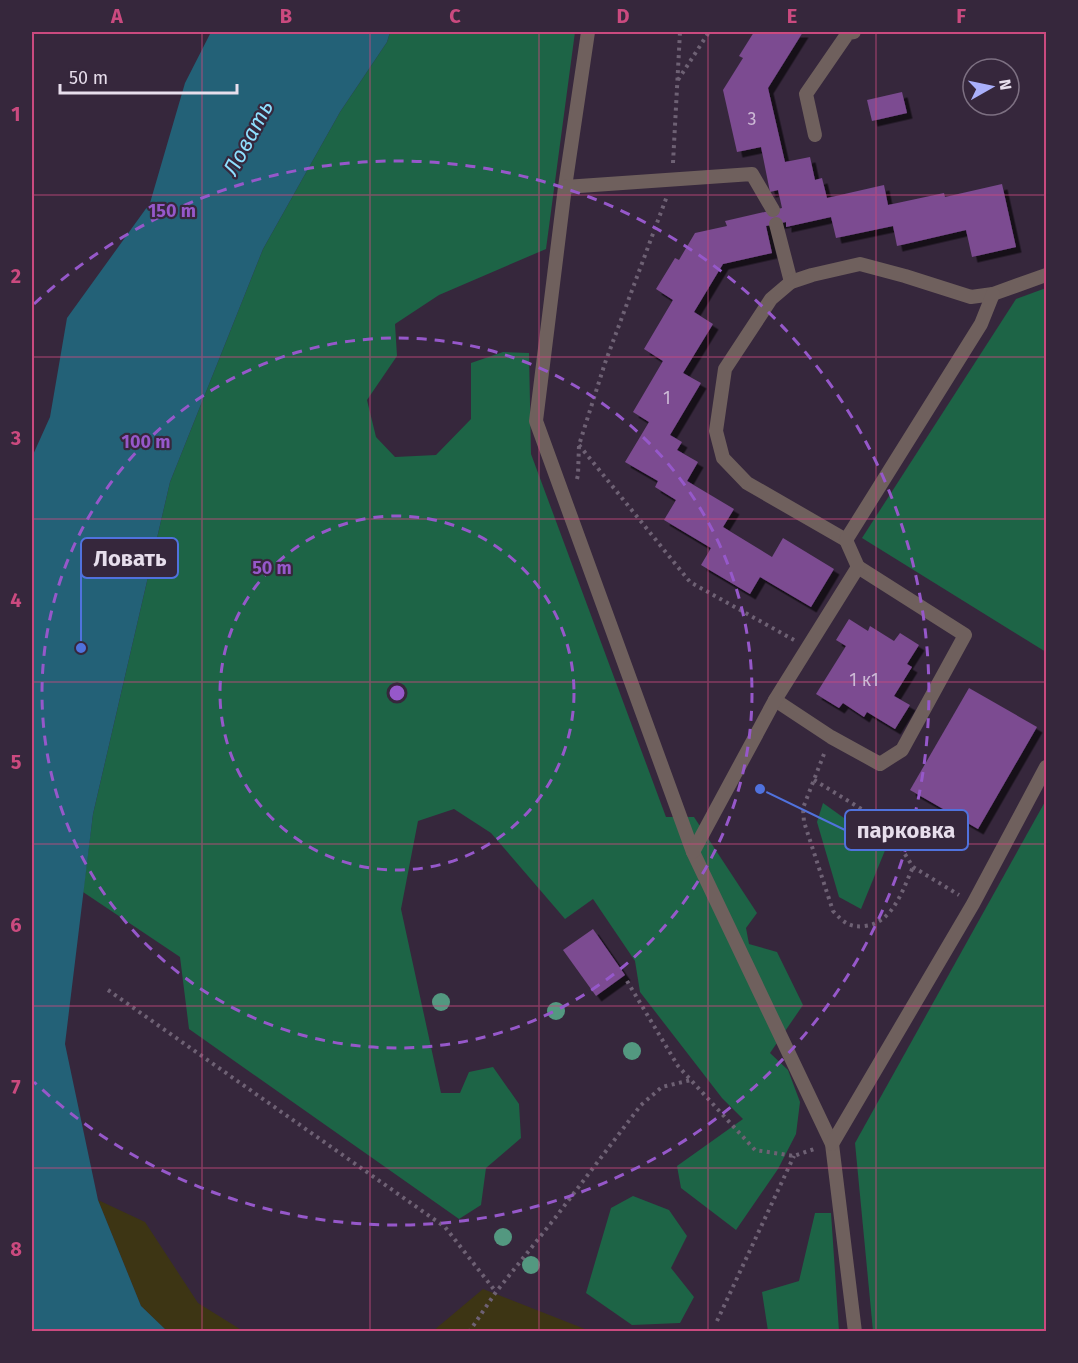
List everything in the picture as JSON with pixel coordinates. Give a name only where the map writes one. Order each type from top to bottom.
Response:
[{"type":"lane","points":[[588,32],[565,187],[536,421],[693,852],[832,1144],[855,1332]]},
{"type":"lane","points":[[815,135],[806,94],[848,33],[854,32]]},
{"type":"lane","points":[[565,187],[752,174],[775,217],[791,282]]},
{"type":"lane","points":[[775,700],[831,737],[880,764],[902,750],[965,635],[858,567],[846,540],[747,483],[723,458],[716,430],[724,369],[771,299],[791,282],[812,275],[860,264],[971,297],[993,294],[1047,275]]},
{"type":"lane","points":[[846,540],[981,324],[993,294]]},
{"type":"lane","points":[[693,852],[775,700],[858,567]]},
{"type":"lane","points":[[832,1144],[973,904],[1047,767]]},
{"type":"path","points":[[568,509],[578,475],[579,444],[605,363],[672,180],[680,32]]},
{"type":"path","points":[[678,80],[709,32]]},
{"type":"path","points":[[579,444],[690,582],[808,647]]},
{"type":"path","points":[[831,737],[803,808],[804,822],[833,911],[842,921],[856,927],[870,925],[886,917],[898,901],[913,867]]},
{"type":"path","points":[[814,780],[886,825],[913,867],[938,882]]},
{"type":"path","points":[[627,981],[678,1066],[755,1150],[794,1156],[832,1144]]},
{"type":"path","points":[[108,990],[445,1227],[496,1293]]},
{"type":"path","points":[[469,1332],[496,1293],[641,1105],[662,1087],[691,1080]]},
{"type":"path","points":[[717,1321],[794,1156]]},
{"type":"green space","points":[[390,32],[575,32],[546,249],[439,295],[395,324],[397,356],[367,400],[376,437],[395,457],[436,455],[471,419],[471,363],[503,352],[529,353],[531,454],[666,817],[694,817],[757,913],[746,928],[749,944],[777,952],[803,1005],[770,1053],[788,1070],[800,1102],[796,1134],[778,1169],[736,1230],[681,1188],[677,1166],[743,1119],[722,1098],[640,992],[635,961],[593,899],[565,919],[491,833],[454,809],[418,821],[401,909],[441,1093],[460,1093],[469,1072],[493,1067],[519,1104],[521,1138],[486,1168],[481,1205],[459,1219],[189,1029],[180,957],[83,892],[93,814],[170,482],[263,249],[340,112],[387,42]]},
{"type":"green space","points":[[1046,288],[1046,652],[862,538],[1016,299]]},
{"type":"green space","points":[[1046,800],[1046,1331],[873,1331],[855,1143]]},
{"type":"green space","points":[[823,803],[886,848],[861,909],[839,897],[817,822]]},
{"type":"green space","points":[[633,1196],[669,1210],[687,1236],[671,1268],[694,1297],[680,1323],[632,1325],[586,1293],[611,1208]]},
{"type":"green space","points":[[815,1213],[831,1213],[839,1331],[768,1331],[762,1292],[799,1281]]},
{"type":"sand","points":[[98,1200],[145,1222],[198,1303],[243,1331],[167,1331],[141,1306]]},
{"type":"sand","points":[[483,1289],[590,1331],[433,1331]]},
{"type":"water","name":"Ловать","points":[[211,32],[390,32],[387,42],[340,112],[263,249],[170,482],[93,814],[65,1044],[98,1200],[141,1306],[167,1331],[32,1331],[32,457],[50,417],[67,318],[150,203],[185,83]]},
{"type":"building","points":[[754,32],[803,32],[768,88],[785,162],[810,157],[815,180],[822,178],[827,198],[884,185],[888,205],[944,193],[945,197],[1002,184],[1016,247],[972,257],[966,230],[897,246],[893,226],[836,238],[831,217],[786,227],[786,222],[766,226],[772,253],[723,264],[694,312],[713,324],[683,373],[701,383],[670,435],[682,442],[677,450],[698,462],[687,481],[734,509],[723,527],[772,557],[783,538],[834,569],[811,607],[760,577],[750,594],[701,565],[711,548],[664,520],[676,500],[655,487],[658,481],[625,462],[649,422],[633,412],[663,361],[644,349],[673,300],[656,289],[675,258],[679,260],[695,233],[727,226],[725,221],[782,208],[778,190],[770,192],[761,147],[737,152],[723,90],[743,58],[739,56]]},
{"type":"building","points":[[902,92],[907,113],[872,121],[867,100]]},
{"type":"building","points":[[849,619],[868,631],[870,626],[894,641],[900,633],[919,645],[907,664],[912,667],[894,696],[910,705],[895,729],[867,712],[864,717],[843,703],[839,708],[816,694],[846,646],[836,640]]},
{"type":"building","points":[[969,688],[1037,727],[978,829],[910,790]]},
{"type":"building","points":[[593,929],[625,975],[596,996],[563,950]]},
{"type":"place","name":"Ловать","points":[[81,648]]},
{"type":"place","name":"парковка","points":[[760,789]]}]
